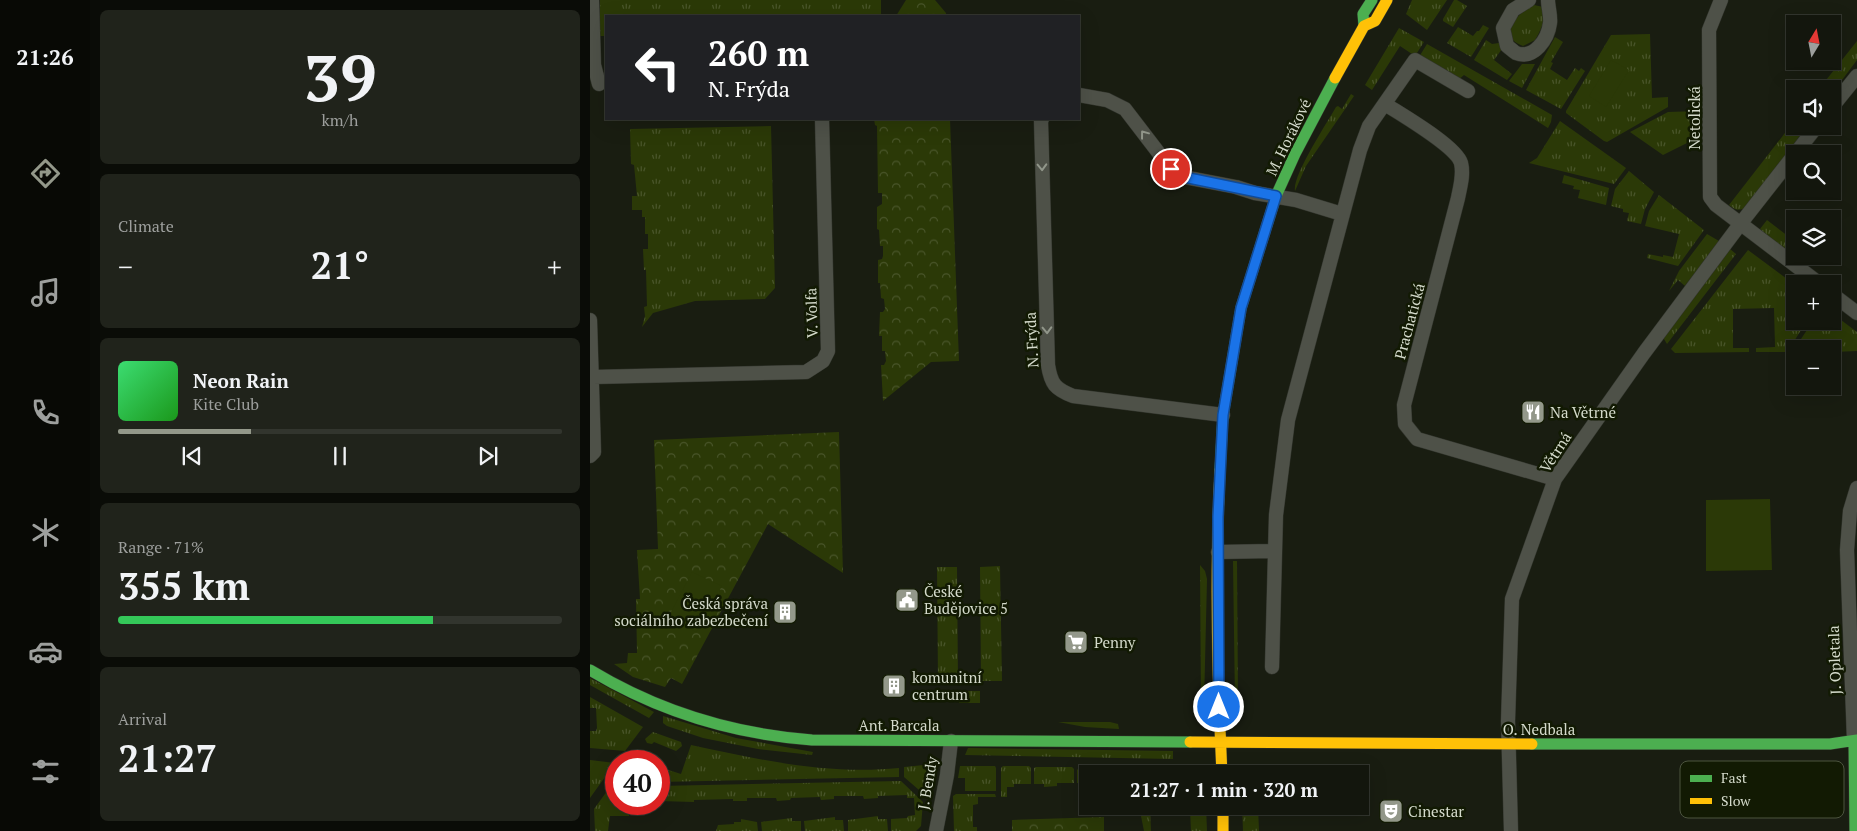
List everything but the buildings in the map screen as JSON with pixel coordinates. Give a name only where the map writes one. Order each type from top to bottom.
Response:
[{"type":"street","points":[[592,0],[594,65],[598,85]]},
{"type":"street","name":"M. Horákové","points":[[1364,26],[1363,14],[1372,0]]},
{"type":"street","name":"M. Horákové","points":[[1221,765],[1218,552],[1223,415],[1241,308],[1276,196],[1312,120],[1364,26],[1375,21],[1387,0]]},
{"type":"street","points":[[1529,0],[1513,10],[1503,28],[1507,46],[1516,53],[1526,54],[1535,50],[1543,42],[1550,22],[1548,0]]},
{"type":"street","name":"Netolická","points":[[1720,0],[1709,30],[1710,197],[1716,205],[1808,275]]},
{"type":"street","points":[[1272,667],[1276,515],[1288,420],[1360,150],[1370,126],[1415,60],[1468,91]]},
{"type":"street","points":[[1841,96],[1857,76]]},
{"type":"street","points":[[1080,95],[1107,100],[1125,109],[1171,169],[1184,177],[1296,200],[1342,214]]},
{"type":"street","name":"Prachatická","points":[[1385,104],[1450,148],[1461,162],[1462,176],[1458,198],[1404,405],[1406,424],[1417,439],[1555,479]]},
{"type":"street","name":"V. Volfa","points":[[593,376],[806,372],[823,362],[828,350],[822,120]]},
{"type":"street","name":"N. Frýda","points":[[1042,120],[1048,365],[1050,379],[1060,391],[1073,396],[1223,415]]},
{"type":"street","name":"Větrná","points":[[1802,145],[1810,135]]},
{"type":"street","name":"Větrná","points":[[1511,831],[1508,744],[1512,599],[1555,479],[1644,353],[1786,166]]},
{"type":"street","points":[[1841,301],[1857,313]]},
{"type":"street","points":[[590,320],[594,452],[590,456]]},
{"type":"street","name":"J. Opletala","points":[[1855,831],[1856,740],[1847,550],[1850,510],[1857,488]]},
{"type":"street","points":[[1218,552],[1275,551]]},
{"type":"street","name":"Ant. Barcala","points":[[590,670],[634,694],[664,707],[718,724],[770,736],[812,740],[1220,743]]},
{"type":"street","name":"J. Bendy","points":[[936,831],[947,775],[951,740]]},
{"type":"street","name":"O. Nedbala","points":[[1220,743],[1830,744],[1856,740]]},
{"type":"street","points":[[1223,815],[1223,831]]},
{"type":"green space","points":[[600,0],[881,0],[881,15],[605,15],[605,36],[600,36]]},
{"type":"green space","points":[[906,0],[935,0],[946,13],[946,15],[897,15]]},
{"type":"green space","points":[[1412,0],[1447,0],[1427,30],[1406,14]]},
{"type":"green space","points":[[1454,0],[1467,6],[1453,27],[1443,21],[1443,19]]},
{"type":"green space","points":[[1534,5],[1543,7],[1543,24],[1535,40],[1523,46],[1515,42],[1510,31],[1521,13]]},
{"type":"green space","points":[[1483,25],[1489,28],[1471,57],[1447,43],[1458,27],[1473,36]]},
{"type":"green space","points":[[1399,28],[1424,42],[1415,56],[1400,46],[1372,90],[1365,85]]},
{"type":"green space","points":[[1650,34],[1652,98],[1668,97],[1668,107],[1607,142],[1604,141],[1566,113],[1566,111],[1611,35]]},
{"type":"green space","points":[[1555,37],[1563,42],[1551,62],[1553,63],[1550,69],[1567,80],[1575,68],[1579,71],[1581,68],[1585,71],[1561,109],[1526,90]]},
{"type":"green space","points":[[1486,40],[1492,44],[1499,43],[1502,49],[1494,60],[1512,74],[1507,80],[1474,60]]},
{"type":"green space","points":[[1857,41],[1857,60],[1841,81],[1826,80],[1834,70],[1841,70],[1841,61]]},
{"type":"green space","points":[[1427,44],[1552,115],[1548,128],[1464,75],[1458,80],[1419,57]]},
{"type":"green space","points":[[1611,60],[1629,70],[1606,107],[1589,96]]},
{"type":"green space","points":[[1522,64],[1535,64],[1522,88],[1509,81]]},
{"type":"green space","points":[[1351,94],[1354,96],[1306,166],[1295,191],[1304,162],[1318,137],[1336,107],[1338,106],[1342,109]]},
{"type":"green space","points":[[1699,111],[1699,137],[1663,155],[1630,132],[1668,112]]},
{"type":"green space","points":[[874,120],[950,120],[959,361],[931,362],[883,401],[881,365],[884,365],[886,361],[885,351],[882,351],[882,336],[879,336],[880,312],[883,312],[885,309],[884,299],[881,298],[880,283],[878,283],[878,260],[882,259],[883,246],[880,246],[879,230],[877,229],[877,207],[882,204],[882,193],[878,193],[877,126]]},
{"type":"green space","points":[[1560,121],[1626,168],[1614,184],[1529,163],[1537,158]]},
{"type":"green space","points":[[771,126],[775,288],[765,299],[695,301],[653,313],[642,327],[645,316],[644,307],[647,306],[646,270],[644,270],[643,249],[648,249],[648,234],[645,234],[645,217],[642,217],[642,210],[632,210],[632,196],[637,196],[634,165],[631,164],[630,129]]},
{"type":"green space","points":[[1786,132],[1786,135],[1800,135],[1793,145],[1786,145],[1786,154],[1746,208],[1739,210],[1729,205]]},
{"type":"green space","points":[[1629,171],[1654,192],[1645,209],[1641,224],[1627,221],[1629,213],[1623,212],[1623,209],[1611,206],[1615,189]]},
{"type":"green space","points":[[1564,175],[1609,188],[1606,205],[1578,198],[1580,190],[1573,189],[1574,186],[1562,183]]},
{"type":"green space","points":[[1659,195],[1704,230],[1678,266],[1647,258],[1648,254],[1673,257],[1679,234],[1645,226],[1649,211]]},
{"type":"green space","points":[[1767,220],[1786,235],[1786,249],[1785,250],[1760,229]]},
{"type":"green space","points":[[1707,234],[1719,241],[1685,286],[1678,280],[1669,291],[1679,271]]},
{"type":"green space","points":[[1730,249],[1736,254],[1667,344],[1664,339],[1665,335]]},
{"type":"green space","points":[[1748,250],[1786,278],[1786,330],[1801,330],[1795,340],[1786,340],[1786,352],[1756,352],[1756,348],[1775,347],[1774,308],[1733,309],[1733,348],[1749,348],[1749,352],[1675,353],[1671,349]]},
{"type":"green space","points":[[1841,320],[1857,332],[1857,351],[1841,352],[1841,340],[1800,340],[1807,330],[1841,330]]},
{"type":"green space","points":[[839,432],[843,573],[768,524],[682,684],[671,678],[665,687],[633,677],[614,664],[627,663],[628,653],[637,653],[636,599],[640,599],[637,550],[658,549],[654,440]]},
{"type":"green space","points":[[1770,499],[1772,570],[1706,571],[1706,500]]},
{"type":"green space","points":[[1233,561],[1237,561],[1237,702],[1235,702]]},
{"type":"green space","points":[[1200,565],[1205,571],[1207,579],[1204,704],[1201,704]]},
{"type":"green space","points":[[1000,566],[1002,681],[981,681],[980,567]]},
{"type":"green space","points":[[937,567],[957,567],[958,682],[938,682]]},
{"type":"green space","points":[[692,572],[722,586],[696,632],[668,618]]},
{"type":"green space","points":[[590,678],[654,712],[649,718],[590,685]]},
{"type":"green space","points":[[959,691],[980,691],[980,703],[959,703]]},
{"type":"green space","points":[[590,697],[643,727],[626,750],[590,748],[590,731],[596,731],[597,728],[596,708],[590,708]]},
{"type":"green space","points":[[663,716],[736,738],[813,752],[812,755],[758,749],[703,738],[667,726],[663,723]]},
{"type":"green space","points":[[1058,722],[1110,722],[1118,724],[1119,729],[1085,727]]},
{"type":"green space","points":[[653,732],[681,742],[682,746],[676,751],[654,742],[652,744],[647,743],[645,739]]},
{"type":"green space","points":[[691,745],[769,761],[820,768],[872,770],[899,768],[899,777],[670,782],[670,770],[681,774]]},
{"type":"green space","points":[[968,748],[1173,751],[1173,759],[965,755]]},
{"type":"green space","points":[[590,760],[605,762],[605,777],[590,798]]},
{"type":"green space","points":[[924,765],[930,773],[926,796],[904,777],[904,767]]},
{"type":"green space","points":[[960,766],[995,766],[996,791],[965,791],[965,778],[958,778]]},
{"type":"green space","points":[[1003,766],[1029,766],[1031,768],[1031,784],[1014,784],[1014,787],[1007,787],[1007,797],[1001,797],[1001,768]]},
{"type":"green space","points":[[1072,767],[1074,769],[1074,783],[1057,783],[1057,786],[1044,787],[1044,784],[1034,784],[1034,768]]},
{"type":"green space","points":[[1079,768],[1079,783],[1077,783],[1077,770]]},
{"type":"green space","points":[[901,781],[923,802],[921,826],[916,831],[891,831],[891,819],[907,818],[908,816],[915,815],[914,798],[907,798],[907,795],[878,796],[878,798],[864,799],[863,796],[834,796],[834,799],[821,800],[820,797],[791,798],[790,800],[777,801],[776,798],[747,798],[747,801],[733,801],[733,799],[694,800],[694,802],[670,801],[670,786]]},
{"type":"green space","points":[[605,794],[605,815],[629,816],[610,816],[608,831],[595,831],[594,809]]},
{"type":"green space","points":[[956,794],[995,794],[996,797],[978,797],[978,804],[973,805],[973,827],[977,827],[977,831],[954,831],[953,796]]},
{"type":"green space","points":[[1150,815],[1151,831],[1144,831],[1141,816],[1131,816]]},
{"type":"green space","points":[[1190,815],[1206,815],[1207,831],[1191,831]]},
{"type":"green space","points":[[1242,815],[1258,815],[1259,831],[1243,831]]},
{"type":"green space","points":[[878,816],[878,819],[887,819],[888,831],[848,831],[848,820]]},
{"type":"green space","points":[[835,817],[835,820],[843,820],[844,831],[805,831],[804,821]]},
{"type":"green space","points":[[1104,817],[1104,831],[1012,831],[1012,820]]},
{"type":"green space","points":[[792,818],[792,821],[801,821],[801,831],[762,831],[761,822]]},
{"type":"green space","points":[[741,819],[757,822],[758,831],[716,831],[718,825],[734,824],[734,822],[741,822]]},
{"type":"traffic: fast","points":[[1364,26],[1363,14],[1372,0]]},
{"type":"traffic: fast","points":[[1220,470],[1223,415],[1241,308],[1276,196],[1295,154],[1335,78]]},
{"type":"traffic: fast","points":[[590,670],[616,685],[669,709],[725,726],[783,737],[812,740],[1190,742]]},
{"type":"traffic: fast","points":[[1532,744],[1830,744],[1857,740]]},
{"type":"traffic: fast","points":[[1854,741],[1855,831]]},
{"type":"traffic: slow","points":[[1335,78],[1364,26],[1375,21],[1387,0]]},
{"type":"traffic: slow","points":[[1220,470],[1217,622],[1222,765]]},
{"type":"traffic: slow","points":[[1190,742],[1532,744]]},
{"type":"traffic: slow","points":[[1223,815],[1223,831]]},
{"type":"place","name":"Na Větrné","points":[[1533,412]]},
{"type":"place","name":"České Budějovice 5","points":[[907,600]]},
{"type":"place","name":"Česká správa sociálního zabezbečení","points":[[785,612]]},
{"type":"place","name":"Penny","points":[[1076,642]]},
{"type":"place","name":"komunitní centrum","points":[[894,686]]},
{"type":"place","name":"Cinestar","points":[[1391,811]]},
{"type":"route","points":[[1171,169],[1184,177],[1276,196],[1241,308],[1223,415],[1218,517],[1219,707]]}]
